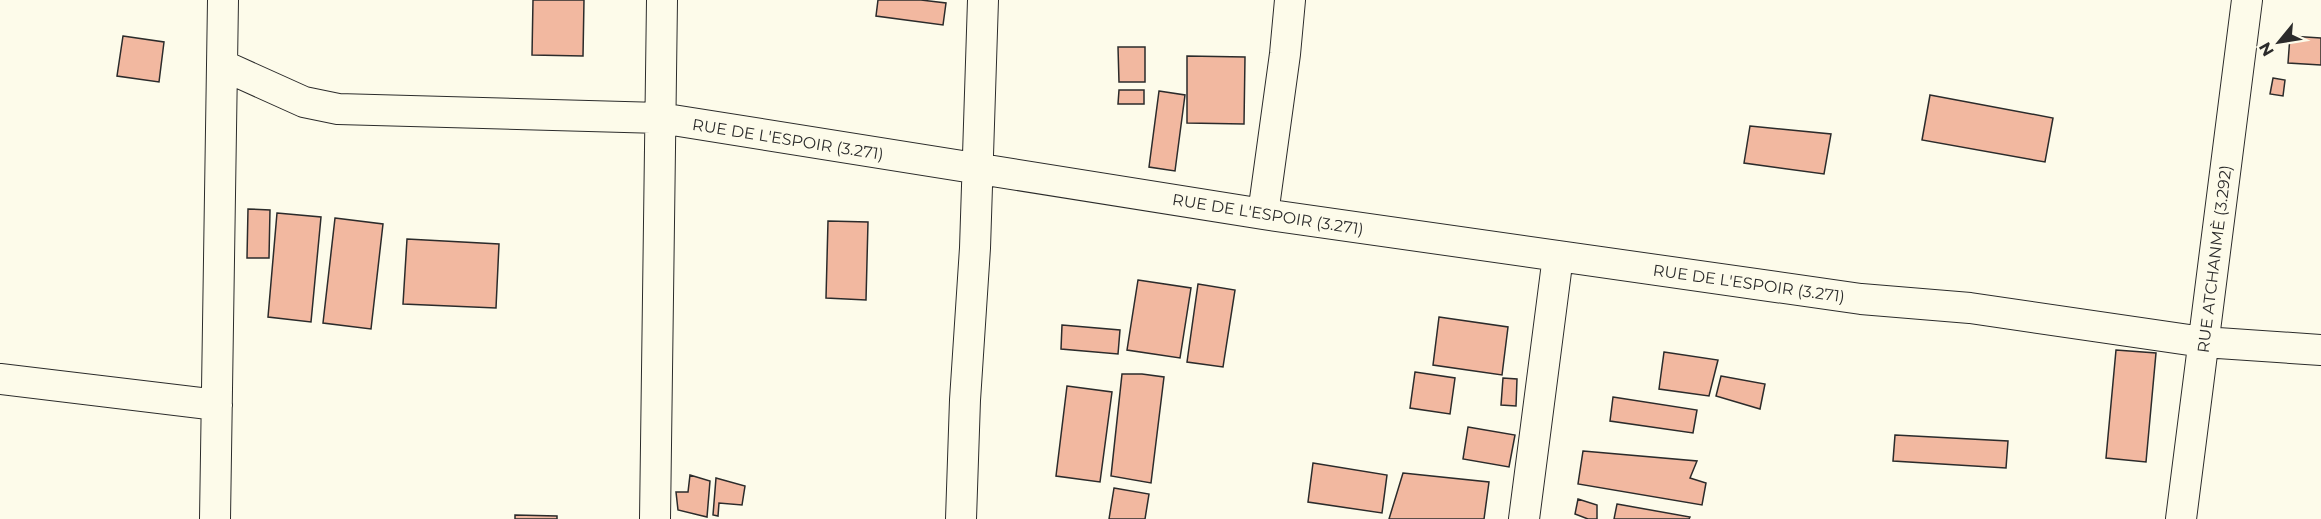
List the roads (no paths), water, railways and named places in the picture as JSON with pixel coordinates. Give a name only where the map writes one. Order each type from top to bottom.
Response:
[{"type":"street","points":[[215,519],[223,0]]},
{"type":"street","points":[[655,519],[662,0]]},
{"type":"street","points":[[961,519],[965,400],[975,248],[982,0]]},
{"type":"street","points":[[1263,214],[1290,0]]},
{"type":"street","name":"RUE ATCHANMÈ (3.292)","points":[[2181,519],[2247,0]]},
{"type":"street","name":"RUE DE L'ESPOIR (3.271)","points":[[222,64],[304,102],[338,109],[660,118],[1263,214],[1861,299],[1970,308],[2203,342],[2321,350]]},
{"type":"street","points":[[1524,519],[1558,256]]},
{"type":"street","points":[[0,379],[217,405]]}]
